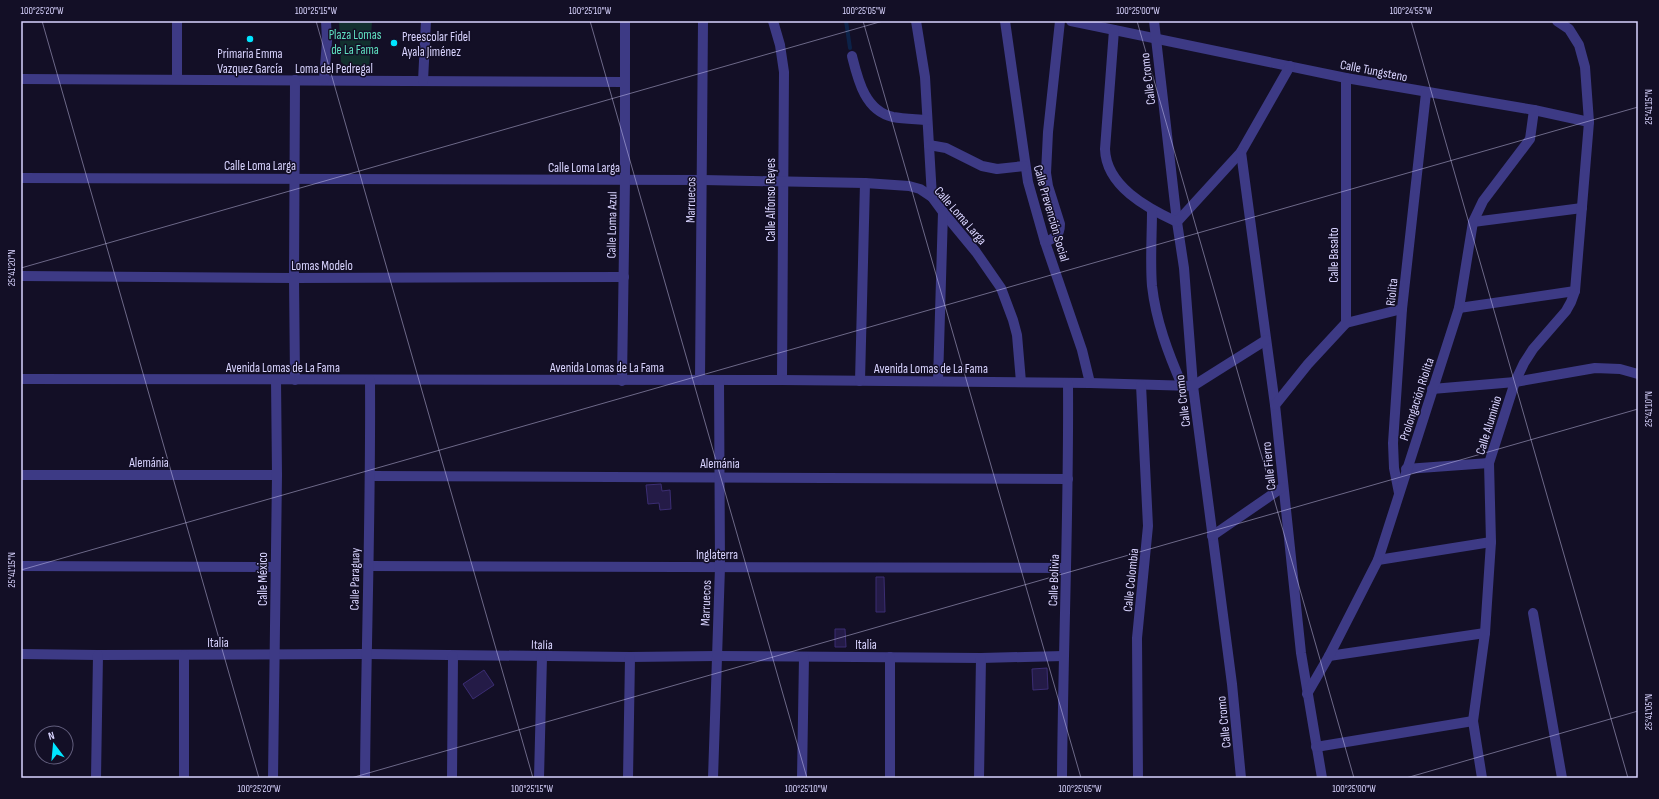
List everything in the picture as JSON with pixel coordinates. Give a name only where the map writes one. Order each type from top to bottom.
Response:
[{"type":"street","points":[[177,21],[177,79]]},
{"type":"street","points":[[324,80],[327,41],[326,21]]},
{"type":"street","points":[[423,81],[426,21]]},
{"type":"street","name":"Calle Loma Azul","points":[[622,381],[625,180],[625,21]]},
{"type":"street","name":"Marruecos","points":[[700,380],[703,180],[703,21]]},
{"type":"street","name":"Calle Alfonso Reyes","points":[[773,21],[780,45],[784,72],[782,380]]},
{"type":"street","points":[[916,21],[925,77],[932,197]]},
{"type":"street","name":"Calle Prevención Social","points":[[1005,21],[1024,166],[1045,242],[1082,350],[1090,383]]},
{"type":"street","points":[[1045,242],[1058,235],[1060,230],[1060,224],[1048,186],[1046,174],[1048,132],[1060,21]]},
{"type":"street","name":"Calle Cromo","points":[[1154,21],[1177,222],[1184,268],[1193,386],[1232,684],[1241,778]]},
{"type":"street","name":"Calle Aluminio","points":[[1482,778],[1473,721],[1485,633],[1491,542],[1489,463],[1515,382],[1533,349],[1566,311],[1572,302],[1576,291],[1589,122],[1586,67],[1579,45],[1569,29],[1557,21]]},
{"type":"street","name":"Calle Tungsteno","points":[[1077,22],[1346,78],[1426,93],[1534,110],[1589,122]]},
{"type":"street","points":[[1114,30],[1105,159],[1114,178],[1123,187],[1152,210],[1177,222],[1241,152],[1290,66]]},
{"type":"street","points":[[852,56],[863,92],[875,109],[894,117],[927,120]]},
{"type":"street","name":"Calle Basalto","points":[[1346,78],[1346,323]]},
{"type":"street","name":"Loma del Pedregal","points":[[21,79],[624,82]]},
{"type":"street","points":[[295,80],[295,380]]},
{"type":"street","name":"Riolita","points":[[1399,494],[1392,454],[1402,309],[1426,93]]},
{"type":"street","name":"Prolongación Riolita","points":[[1307,694],[1329,656],[1378,560],[1459,308],[1473,222],[1483,201],[1530,139],[1534,110]]},
{"type":"street","points":[[929,145],[946,148],[982,166],[997,169],[1024,166]]},
{"type":"street","name":"Calle Fierro","points":[[1241,152],[1275,405],[1301,653],[1322,778]]},
{"type":"street","name":"Calle Loma Larga","points":[[21,178],[703,180],[865,183],[909,186],[920,189],[932,197],[942,212],[990,270],[1001,288],[1017,335],[1021,382]]},
{"type":"street","points":[[860,381],[865,183]]},
{"type":"street","points":[[1473,222],[1582,208]]},
{"type":"street","points":[[1152,210],[1151,268],[1157,315],[1162,335],[1182,386]]},
{"type":"street","points":[[938,381],[942,212]]},
{"type":"street","name":"Lomas Modelo","points":[[21,276],[294,278],[624,277]]},
{"type":"street","points":[[1459,308],[1576,291]]},
{"type":"street","points":[[1275,405],[1308,364],[1346,323],[1402,309]]},
{"type":"street","points":[[1193,386],[1266,340]]},
{"type":"street","points":[[1432,389],[1515,382],[1595,368],[1620,369],[1638,374]]},
{"type":"street","name":"Avenida Lomas de La Fama","points":[[21,379],[622,381],[782,380],[1090,383],[1193,386]]},
{"type":"street","name":"Calle México","points":[[273,778],[277,475],[276,380]]},
{"type":"street","name":"Calle Paraguay","points":[[365,778],[366,654],[371,476],[370,380]]},
{"type":"street","name":"Marruecos","points":[[713,778],[720,567],[719,380]]},
{"type":"street","name":"Calle Bolivia","points":[[1062,778],[1063,656],[1068,479],[1068,383]]},
{"type":"street","name":"Calle Colombia","points":[[1138,778],[1138,638],[1148,526],[1141,385]]},
{"type":"street","points":[[1406,469],[1489,463]]},
{"type":"street","name":"Alemánia","points":[[21,475],[277,475]]},
{"type":"street","name":"Alemánia","points":[[371,476],[720,476],[1068,479]]},
{"type":"street","points":[[1212,536],[1283,487]]},
{"type":"street","points":[[1378,560],[1491,542]]},
{"type":"street","points":[[21,566],[275,567]]},
{"type":"street","name":"Inglaterra","points":[[368,566],[1066,568]]},
{"type":"street","points":[[1533,613],[1562,778]]},
{"type":"street","points":[[1329,656],[1485,633]]},
{"type":"street","name":"Italia","points":[[21,654],[366,654],[542,657],[716,656],[981,658],[1063,656]]},
{"type":"street","points":[[96,778],[98,655]]},
{"type":"street","points":[[184,655],[184,778]]},
{"type":"street","points":[[452,778],[453,656]]},
{"type":"street","points":[[539,778],[542,657]]},
{"type":"street","points":[[628,778],[630,657]]},
{"type":"street","points":[[802,778],[804,657]]},
{"type":"street","points":[[890,657],[890,778]]},
{"type":"street","points":[[979,778],[981,658]]},
{"type":"street","points":[[1316,747],[1473,721]]},
{"type":"green space","name":"Plaza Lomas de La Fama","points":[[339,21],[372,21],[369,70],[351,70],[341,62]]},
{"type":"building","points":[[661,484],[662,491],[670,490],[671,509],[660,510],[659,503],[648,504],[646,485]]},
{"type":"building","points":[[876,577],[884,577],[885,612],[876,612]]},
{"type":"building","points":[[835,629],[845,629],[846,647],[835,647]]},
{"type":"building","points":[[1047,668],[1048,689],[1033,690],[1032,669]]},
{"type":"building","points":[[484,670],[494,685],[473,699],[463,684]]},
{"type":"waterway","points":[[846,21],[850,48]]},
{"type":"place","name":"Primaria Emma Vazquez García","points":[[250,39]]},
{"type":"place","name":"Preescolar Fidel Ayala Jiménez","points":[[394,43]]}]
